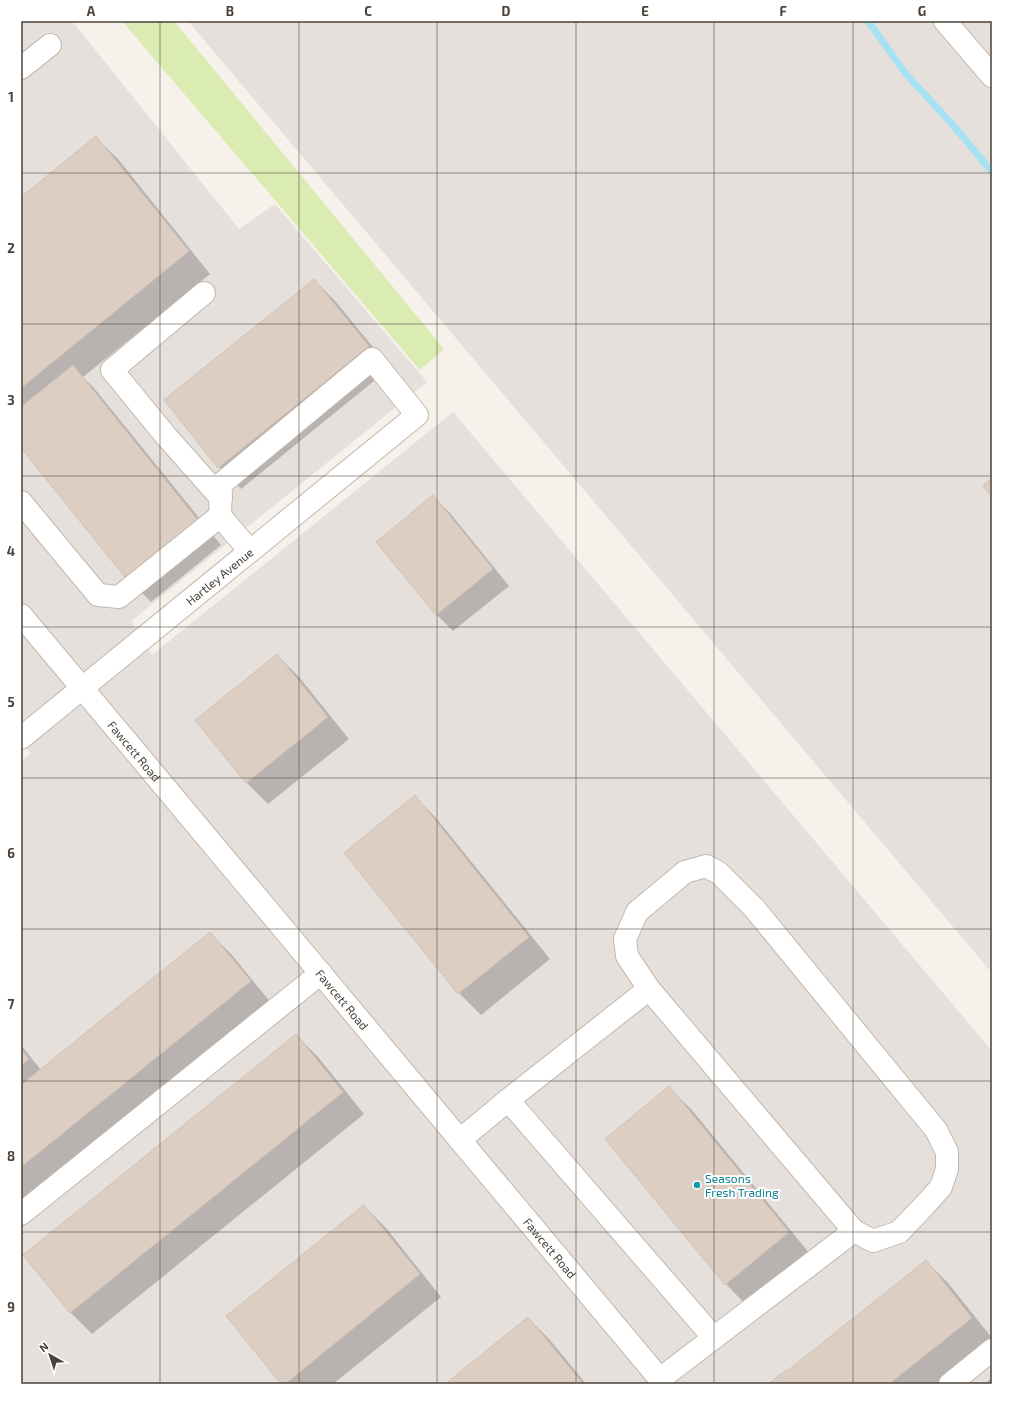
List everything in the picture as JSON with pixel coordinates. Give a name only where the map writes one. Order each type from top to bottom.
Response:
[{"type":"street","points":[[945,21],[992,76]]},
{"type":"street","points":[[21,68],[50,45]]},
{"type":"street","points":[[204,293],[112,370],[166,436],[220,507],[250,551]]},
{"type":"street","name":"Hartley Avenue","points":[[21,738],[417,415],[372,359],[221,484],[220,507]]},
{"type":"street","points":[[21,502],[98,595],[119,597],[220,507]]},
{"type":"street","name":"Fawcett Road","points":[[21,614],[662,1382]]},
{"type":"street","points":[[706,866],[719,873],[754,908],[936,1130],[946,1152],[947,1169],[940,1186],[925,1205],[899,1232],[873,1242],[854,1231],[649,989],[627,956],[625,939],[637,912],[685,872],[706,866]]},
{"type":"street","points":[[21,1214],[321,973]]},
{"type":"street","points":[[460,1140],[508,1100],[649,989]]},
{"type":"street","points":[[508,1100],[714,1338]]},
{"type":"street","points":[[662,1382],[714,1338],[854,1231]]},
{"type":"street","points":[[950,1384],[992,1350]]},
{"type":"shaded area","points":[[21,21],[72,21],[239,229],[275,204],[427,382],[131,621],[152,655],[453,412],[992,1051],[992,1384],[21,1384],[21,762],[31,753],[21,744]]},
{"type":"shaded area","points":[[188,21],[992,21],[992,973]]},
{"type":"green space","points":[[122,21],[174,21],[444,349],[420,370]]},
{"type":"building","points":[[96,136],[189,251],[21,388],[21,197]]},
{"type":"building","points":[[314,279],[369,346],[218,468],[164,400]]},
{"type":"building","points":[[73,365],[200,523],[128,581],[21,448],[21,407]]},
{"type":"building","points":[[992,478],[992,496],[983,486]]},
{"type":"building","points":[[433,495],[493,569],[436,615],[376,542]]},
{"type":"building","points":[[277,654],[328,717],[246,783],[195,720]]},
{"type":"building","points":[[415,795],[529,937],[458,994],[344,853]]},
{"type":"building","points":[[210,932],[251,981],[21,1167],[21,1085]]},
{"type":"building","points":[[296,1034],[343,1092],[70,1313],[23,1255]]},
{"type":"building","points":[[21,1049],[29,1059],[21,1066]]},
{"type":"building","name":"Seasons Fresh Trading","points":[[669,1086],[789,1232],[725,1285],[605,1139]]},
{"type":"building","points":[[364,1205],[420,1274],[285,1384],[281,1384],[226,1316]]},
{"type":"building","points":[[926,1260],[972,1318],[889,1384],[768,1384],[786,1370],[787,1371]]},
{"type":"building","points":[[528,1317],[583,1384],[445,1384]]},
{"type":"waterway","points":[[868,21],[906,74],[953,125],[992,172]]},
{"type":"place","name":"Seasons Fresh Trading","points":[[697,1185]]}]
